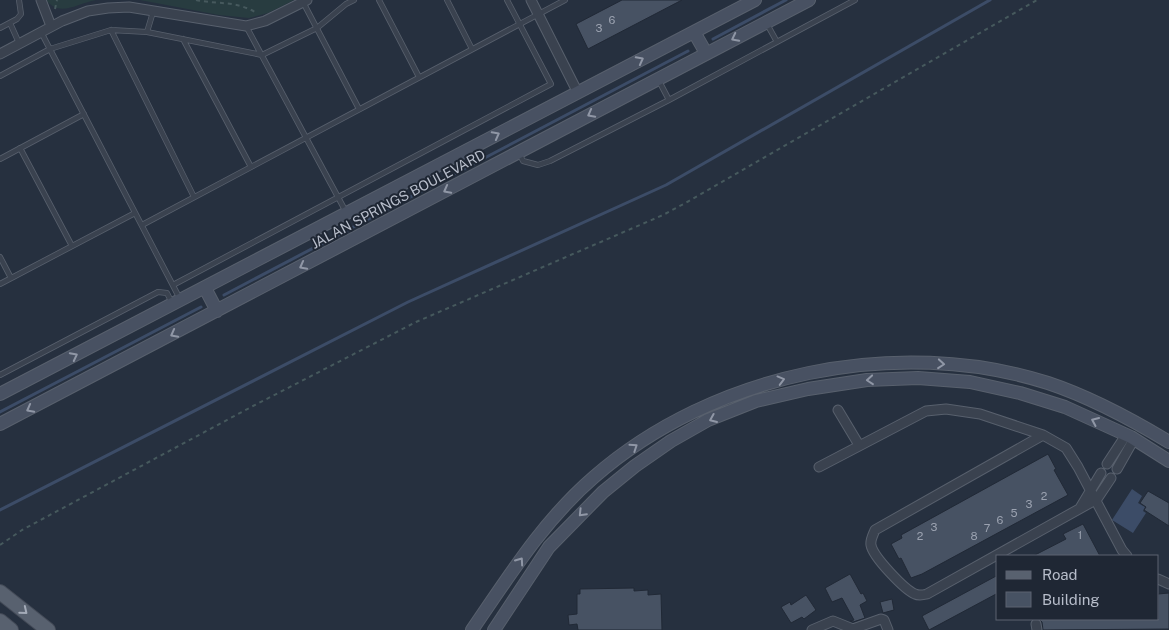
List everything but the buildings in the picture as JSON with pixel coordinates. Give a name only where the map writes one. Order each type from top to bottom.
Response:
[{"type":"main road","name":"JALAN SPRINGS BOULEVARD","points":[[0,394],[755,0]]},
{"type":"main road","name":"JALAN SPRINGS BOULEVARD","points":[[0,424],[521,156],[706,53],[809,0]]},
{"type":"main road","points":[[694,32],[706,53]]},
{"type":"main road","points":[[205,288],[217,311]]},
{"type":"main road","points":[[472,630],[537,537],[567,502],[594,476],[665,427],[697,410],[745,390],[797,376],[866,364],[914,362],[971,366],[1048,383],[1077,394],[1138,424],[1169,442]]},
{"type":"main road","points":[[494,630],[550,547],[602,492],[671,441],[708,420],[756,401],[808,389],[867,380],[918,378],[970,382],[1020,393],[1064,407],[1130,437],[1169,461]]},
{"type":"main road","points":[[1130,437],[1138,424]]},
{"type":"main road","points":[[505,582],[520,592]]},
{"type":"main road","points":[[0,592],[48,630]]},
{"type":"main road","points":[[0,621],[11,630]]},
{"type":"street","points":[[41,0],[51,26]]},
{"type":"street","points":[[531,0],[578,93]]},
{"type":"street","points":[[0,54],[51,26],[88,11],[128,7],[246,26],[265,21],[305,1]]},
{"type":"street","points":[[819,467],[926,411],[946,408],[980,414],[1044,435],[1066,448],[1097,499],[1126,555]]},
{"type":"street","points":[[838,410],[859,445]]},
{"type":"street","points":[[996,555],[927,594],[916,595],[906,589],[875,555],[871,546],[871,539],[875,530],[1044,435]]},
{"type":"street","points":[[1107,464],[1130,437]]},
{"type":"street","points":[[1117,469],[1130,437]]},
{"type":"street","points":[[1080,508],[1101,473]]},
{"type":"street","points":[[996,555],[1097,499],[1111,478]]},
{"type":"street","points":[[812,630],[833,621],[853,630],[881,619],[884,620],[888,630]]},
{"type":"lane","points":[[0,28],[22,14],[19,0]]},
{"type":"lane","points":[[0,76],[50,49],[110,30],[147,32],[262,55],[317,28],[346,4],[354,0]]},
{"type":"lane","points":[[379,0],[419,77]]},
{"type":"lane","points":[[447,0],[472,49]]},
{"type":"lane","points":[[173,285],[551,84],[507,0]]},
{"type":"lane","points":[[142,225],[307,139],[359,109],[565,0]]},
{"type":"lane","points":[[521,156],[538,165],[550,162],[855,0]]},
{"type":"lane","points":[[305,1],[359,109]]},
{"type":"lane","points":[[147,32],[153,12]]},
{"type":"lane","points":[[766,22],[777,42]]},
{"type":"lane","points":[[10,23],[19,43]]},
{"type":"lane","points":[[246,26],[347,214]]},
{"type":"lane","points":[[110,30],[194,197]]},
{"type":"lane","points":[[41,32],[173,285],[177,302]]},
{"type":"lane","points":[[183,39],[251,167]]},
{"type":"lane","points":[[658,79],[669,100]]},
{"type":"lane","points":[[0,159],[84,114]]},
{"type":"lane","points":[[20,148],[72,246]]},
{"type":"lane","points":[[0,284],[135,212]]},
{"type":"lane","points":[[0,257],[11,278]]},
{"type":"lane","points":[[0,375],[158,292],[167,294],[177,302]]},
{"type":"path","points":[[196,0],[240,2],[265,21]]},
{"type":"path","points":[[0,545],[22,530],[253,406],[416,322],[663,215],[1037,0]]},
{"type":"green space","points":[[46,0],[96,0],[63,9],[51,5]]},
{"type":"green space","points":[[140,0],[294,0],[268,13],[249,18],[219,15]]},
{"type":"water","points":[[1132,489],[1142,496],[1138,503],[1145,507],[1143,511],[1146,513],[1133,533],[1112,520]]},
{"type":"waterway","points":[[713,39],[786,0]]},
{"type":"waterway","points":[[0,510],[408,302],[666,185],[990,0]]},
{"type":"waterway","points":[[224,295],[688,51]]},
{"type":"waterway","points":[[0,412],[201,307]]}]
